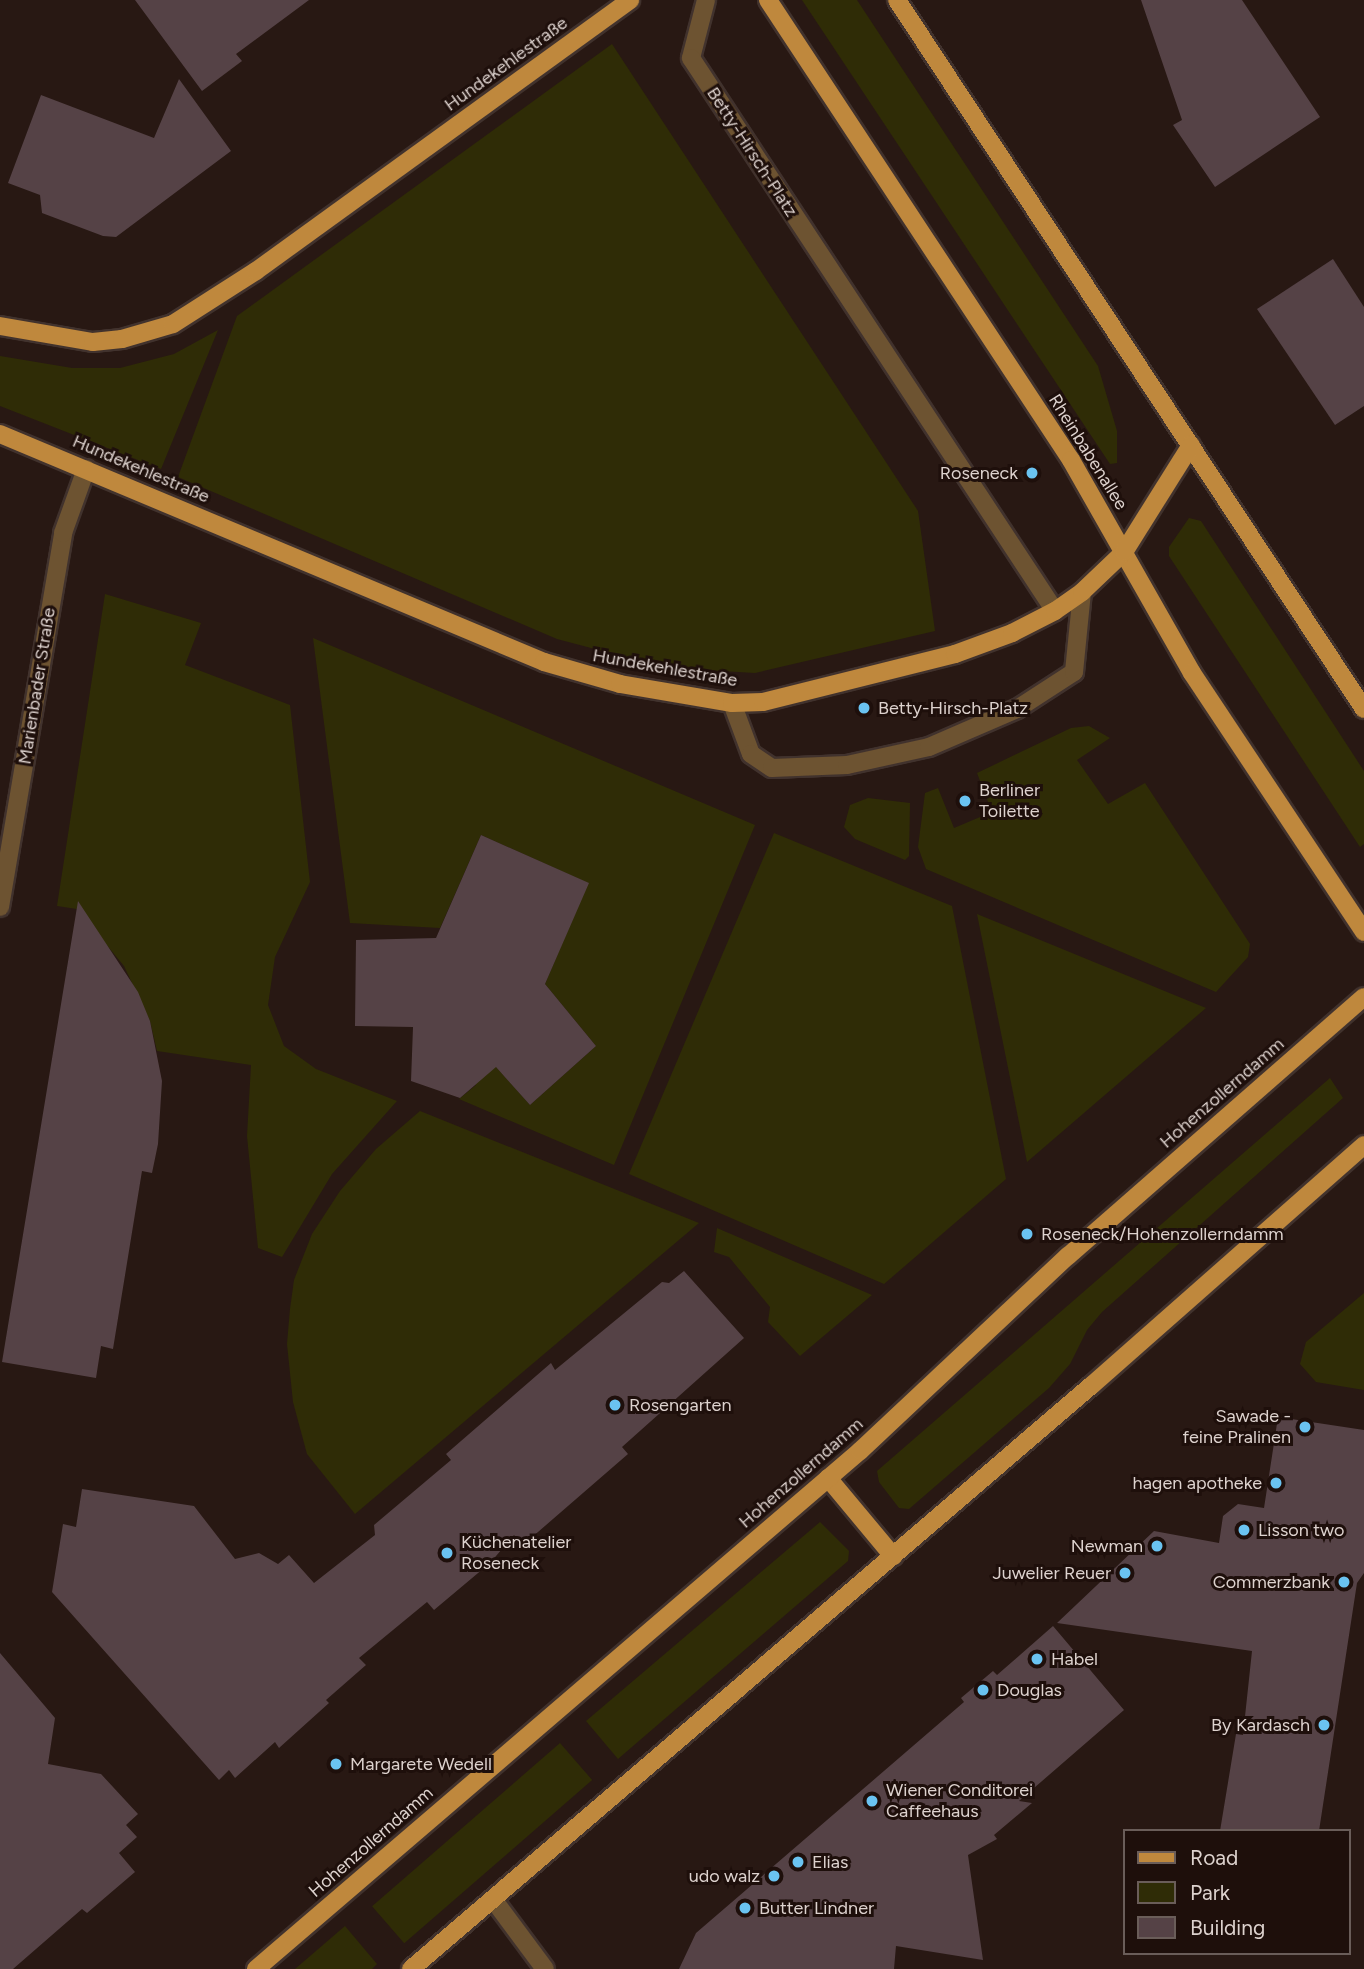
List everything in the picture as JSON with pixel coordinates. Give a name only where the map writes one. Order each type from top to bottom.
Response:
[{"type":"main road","name":"Hundekehlestraße","points":[[0,326],[93,342],[148,334],[173,324],[267,263],[630,0]]},
{"type":"main road","name":"Rheinbabenallee","points":[[768,0],[1071,460],[1192,673],[1364,932]]},
{"type":"main road","points":[[897,0],[1364,709]]},
{"type":"main road","name":"Hundekehlestraße","points":[[0,434],[544,662],[620,684],[732,703],[763,702],[955,654],[1012,633],[1055,611],[1082,592],[1124,552],[1191,445]]},
{"type":"main road","name":"Hohenzollerndamm","points":[[256,1969],[828,1478],[1068,1256],[1364,997]]},
{"type":"main road","points":[[411,1969],[892,1556],[1364,1145]]},
{"type":"main road","points":[[828,1478],[892,1556]]},
{"type":"street","name":"Betty-Hirsch-Platz","points":[[706,0],[691,58],[1055,611]]},
{"type":"street","name":"Marienbader Straße","points":[[0,907],[62,533],[86,469]]},
{"type":"street","points":[[732,703],[743,741],[751,754],[772,768],[847,765],[929,747],[1017,709],[1074,673],[1082,592]]},
{"type":"street","points":[[493,1899],[545,1969]]},
{"type":"green space","points":[[802,0],[857,0],[1098,366],[1117,431],[1117,463],[1110,464]]},
{"type":"green space","points":[[612,44],[918,511],[935,631],[755,673],[687,669],[629,658],[557,639],[178,477],[237,316]]},
{"type":"green space","points":[[218,330],[161,469],[0,406],[0,356],[72,368],[120,368],[174,354]]},
{"type":"green space","points":[[1189,518],[1201,521],[1364,771],[1364,844],[1360,847],[1169,556],[1169,547]]},
{"type":"green space","points":[[105,594],[201,623],[185,665],[290,705],[310,882],[275,957],[268,1005],[284,1046],[316,1069],[397,1101],[332,1174],[282,1257],[258,1248],[247,1136],[251,1065],[157,1051],[150,1021],[124,966],[77,909],[57,906]]},
{"type":"green space","points":[[313,638],[755,825],[614,1165],[459,1099],[476,1085],[461,1065],[473,1041],[530,1105],[596,1046],[545,984],[588,883],[481,835],[440,928],[350,923]]},
{"type":"green space","points":[[1089,726],[1110,738],[1077,760],[1108,804],[1145,783],[1250,944],[1248,957],[1216,992],[926,869],[918,847],[925,793],[938,788],[954,828],[992,812],[977,773],[1071,728]]},
{"type":"green space","points":[[868,798],[910,803],[909,856],[905,860],[855,839],[844,827],[850,805]]},
{"type":"green space","points":[[774,833],[952,906],[1006,1179],[884,1284],[629,1174]]},
{"type":"green space","points":[[977,914],[1206,1008],[1027,1162]]},
{"type":"green space","points":[[1330,1078],[1343,1098],[1102,1312],[1087,1330],[1070,1364],[1049,1388],[909,1509],[899,1508],[879,1482],[877,1471]]},
{"type":"green space","points":[[420,1111],[699,1223],[355,1514],[307,1454],[293,1402],[287,1344],[294,1280],[312,1234],[340,1191],[376,1149]]},
{"type":"green space","points":[[717,1228],[872,1295],[800,1356],[768,1322],[770,1307],[729,1257],[714,1252]]},
{"type":"green space","points":[[1364,1293],[1364,1390],[1316,1382],[1300,1364],[1306,1342]]},
{"type":"green space","points":[[820,1522],[849,1551],[848,1561],[618,1759],[586,1721]]},
{"type":"green space","points":[[560,1743],[592,1780],[404,1943],[372,1906]]},
{"type":"green space","points":[[345,1926],[377,1964],[372,1969],[295,1969]]},
{"type":"building","points":[[135,0],[309,0],[236,54],[242,61],[202,91]]},
{"type":"building","points":[[1141,0],[1242,0],[1320,117],[1215,187],[1173,125],[1182,120]]},
{"type":"building","points":[[179,79],[231,151],[116,237],[103,236],[42,213],[40,195],[8,183],[41,95],[154,138]]},
{"type":"building","points":[[1333,259],[1364,307],[1364,406],[1335,425],[1257,309]]},
{"type":"building","points":[[481,835],[589,883],[545,984],[596,1046],[530,1105],[496,1067],[460,1098],[411,1081],[413,1027],[355,1026],[356,940],[436,938]]},
{"type":"building","points":[[78,901],[138,992],[150,1021],[162,1081],[158,1144],[152,1173],[142,1171],[113,1349],[101,1346],[96,1378],[2,1362]]},
{"type":"building","points":[[684,1271],[744,1338],[622,1447],[628,1454],[523,1545],[514,1535],[490,1563],[434,1610],[427,1602],[359,1658],[366,1665],[326,1700],[329,1703],[279,1748],[275,1742],[235,1778],[229,1770],[219,1780],[52,1592],[63,1524],[76,1527],[82,1489],[194,1506],[235,1559],[259,1553],[278,1564],[289,1555],[314,1583],[375,1535],[374,1525],[451,1460],[446,1454],[551,1363],[555,1370],[662,1282],[669,1283]]},
{"type":"building","points":[[1278,1417],[1364,1430],[1364,1573],[1357,1583],[1319,1829],[1220,1829],[1236,1734],[1243,1735],[1252,1651],[1057,1623],[1154,1531],[1219,1543],[1223,1516],[1238,1504],[1264,1508]]},
{"type":"building","points":[[1053,1626],[1124,1710],[1019,1801],[1032,1803],[994,1835],[997,1839],[968,1855],[983,1960],[896,1946],[894,1969],[679,1969],[696,1933],[964,1702],[961,1698],[993,1671],[997,1675]]},
{"type":"building","points":[[0,1653],[55,1718],[48,1764],[101,1774],[138,1814],[126,1825],[137,1837],[119,1853],[135,1872],[87,1913],[82,1909],[13,1969],[0,1969]]},
{"type":"place","name":"Roseneck","points":[[1032,473]]},
{"type":"place","name":"Betty-Hirsch-Platz","points":[[864,708]]},
{"type":"place","name":"Berliner Toilette","points":[[965,801]]},
{"type":"place","name":"Roseneck/Hohenzollerndamm","points":[[1027,1234]]},
{"type":"place","name":"Rosengarten","points":[[615,1405]]},
{"type":"place","name":"Sawade - feine Pralinen","points":[[1305,1427]]},
{"type":"place","name":"hagen apotheke","points":[[1276,1483]]},
{"type":"place","name":"Lisson two","points":[[1244,1530]]},
{"type":"place","name":"Newman","points":[[1157,1546]]},
{"type":"place","name":"Küchenatelier Roseneck","points":[[447,1553]]},
{"type":"place","name":"Juwelier Reuer","points":[[1125,1573]]},
{"type":"place","name":"Commerzbank","points":[[1344,1582]]},
{"type":"place","name":"Habel","points":[[1037,1659]]},
{"type":"place","name":"Douglas","points":[[983,1690]]},
{"type":"place","name":"By Kardasch","points":[[1324,1725]]},
{"type":"place","name":"Margarete Wedell","points":[[336,1764]]},
{"type":"place","name":"Wiener Conditorei Caffeehaus","points":[[872,1801]]},
{"type":"place","name":"Elias","points":[[798,1862]]},
{"type":"place","name":"udo walz","points":[[774,1876]]},
{"type":"place","name":"Butter Lindner","points":[[745,1908]]}]
